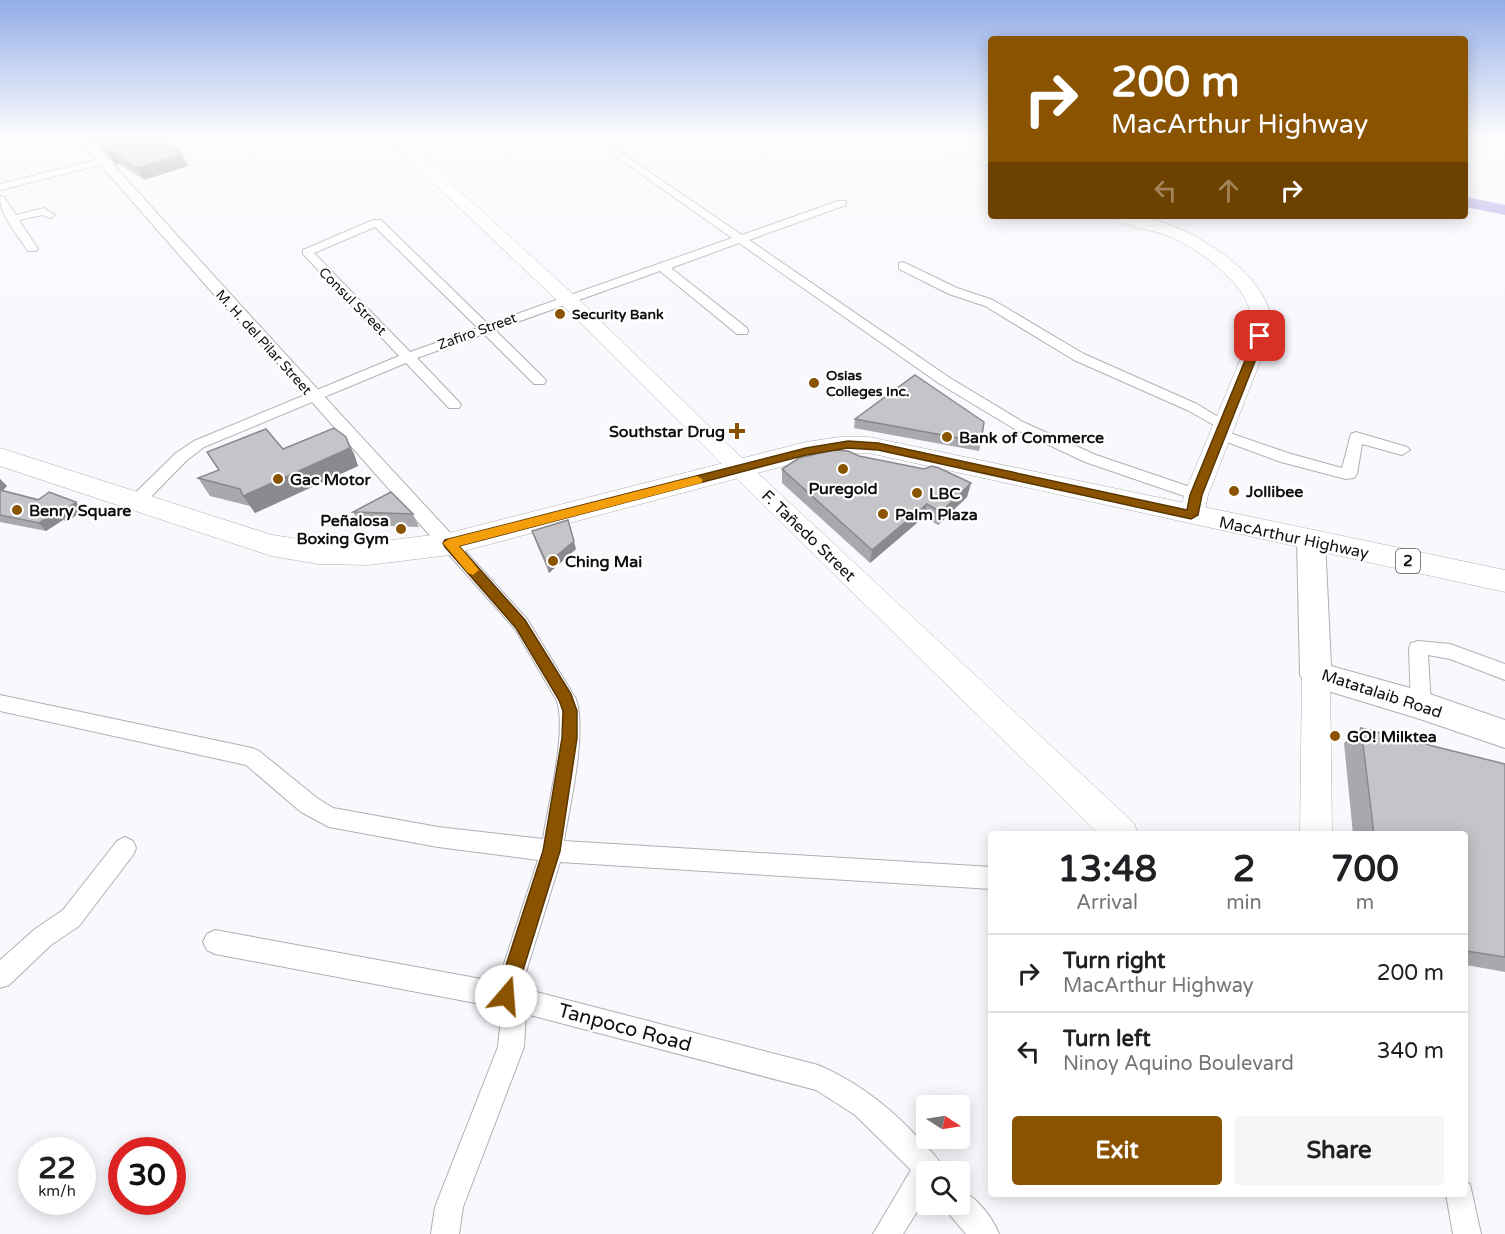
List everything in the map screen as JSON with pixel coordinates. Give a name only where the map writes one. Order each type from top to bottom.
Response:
[{"type":"highway","name":"MacArthur Highway","points":[[0,457],[271,545],[319,553],[405,551],[449,543],[806,452],[840,445],[869,445],[1194,505],[1311,540],[1505,581]]},
{"type":"main road","name":"F. Tañedo Street","points":[[455,195],[567,298],[740,469],[1119,831]]},
{"type":"main road","points":[[1132,219],[1154,228],[1169,230]]},
{"type":"main road","points":[[1152,219],[1218,258],[1252,295],[1261,318],[1260,336],[1194,505]]},
{"type":"main road","name":"Matatalaib Road","points":[[1311,540],[1316,675],[1421,705],[1505,734]]},
{"type":"main road","points":[[1316,675],[1316,831]]},
{"type":"street","name":"M. H. del Pilar Street","points":[[136,195],[222,295],[264,338],[449,543]]},
{"type":"street","points":[[676,195],[945,381],[1028,430],[1194,505]]},
{"type":"street","points":[[0,199],[32,249]]},
{"type":"street","name":"Zafiro Street","points":[[136,502],[198,444],[408,357],[485,328],[842,203]]},
{"type":"street","points":[[12,219],[44,211],[50,215]]},
{"type":"street","name":"Consul Street","points":[[454,405],[306,253],[376,222],[485,328]]},
{"type":"street","points":[[661,266],[742,331]]},
{"type":"street","points":[[903,266],[953,291],[989,303],[1078,357],[1192,407],[1223,430],[1286,458],[1346,474],[1350,473],[1356,437],[1402,450]]},
{"type":"street","points":[[485,328],[538,381]]},
{"type":"street","points":[[445,1234],[449,1206],[511,1047],[511,997],[552,851],[569,738],[568,705],[520,624],[449,543]]},
{"type":"street","points":[[1421,705],[1418,648],[1427,647],[1445,651],[1505,672]]},
{"type":"street","points":[[0,703],[252,757],[309,805],[329,817],[438,837],[552,851],[988,878]]},
{"type":"street","points":[[0,976],[43,937],[71,918],[125,848]]},
{"type":"street","name":"Tanpoco Road","points":[[215,942],[511,997],[818,1078],[838,1086],[885,1125],[921,1161]]},
{"type":"street","points":[[887,1234],[916,1191]]},
{"type":"street","points":[[1461,1197],[1467,1234]]},
{"type":"street","points":[[969,1215],[985,1234]]},
{"type":"building","points":[[915,375],[984,422],[981,442],[855,419]]},
{"type":"building","points":[[334,428],[346,437],[350,448],[243,496],[240,489],[198,478],[219,470],[207,452],[266,429],[283,449]]},
{"type":"building","name":"Palm Plaza","points":[[833,450],[848,451],[859,456],[924,469],[932,466],[971,483],[941,512],[927,504],[872,550],[782,469],[799,458]]},
{"type":"building","points":[[0,490],[38,500],[49,492],[76,502],[59,514],[55,513],[39,523],[0,515]]},
{"type":"building","points":[[391,492],[413,514],[353,512]]},
{"type":"building","name":"Ching Mai","points":[[568,520],[574,541],[547,564],[532,531]]},
{"type":"building","points":[[1361,728],[1505,764],[1505,957],[1468,951],[1468,831],[1374,831]]},
{"type":"waterway","points":[[1468,202],[1505,210]]},
{"type":"slow traffic","points":[[473,570],[449,543],[697,480]]},
{"type":"place","name":"Security Bank","points":[[560,314]]},
{"type":"place","name":"Osias Colleges Inc.","points":[[814,383]]},
{"type":"place","name":"Southstar Drug","points":[[737,431]]},
{"type":"place","name":"Bank of Commerce","points":[[947,437]]},
{"type":"place","name":"Puregold","points":[[843,469]]},
{"type":"place","name":"Gac Motor","points":[[278,479]]},
{"type":"place","name":"Jollibee","points":[[1234,491]]},
{"type":"place","name":"LBC","points":[[917,493]]},
{"type":"place","name":"Benry Square","points":[[17,510]]},
{"type":"place","name":"Palm Plaza","points":[[883,514]]},
{"type":"place","name":"Peñalosa Boxing Gym","points":[[401,529]]},
{"type":"place","name":"Ching Mai","points":[[553,561]]},
{"type":"place","name":"GO! Milktea","points":[[1335,736]]},
{"type":"route","points":[[506,996],[552,851],[569,738],[570,711],[566,699],[520,624],[449,543],[840,445],[878,446],[1191,515],[1196,495],[1226,426],[1260,336]]}]
